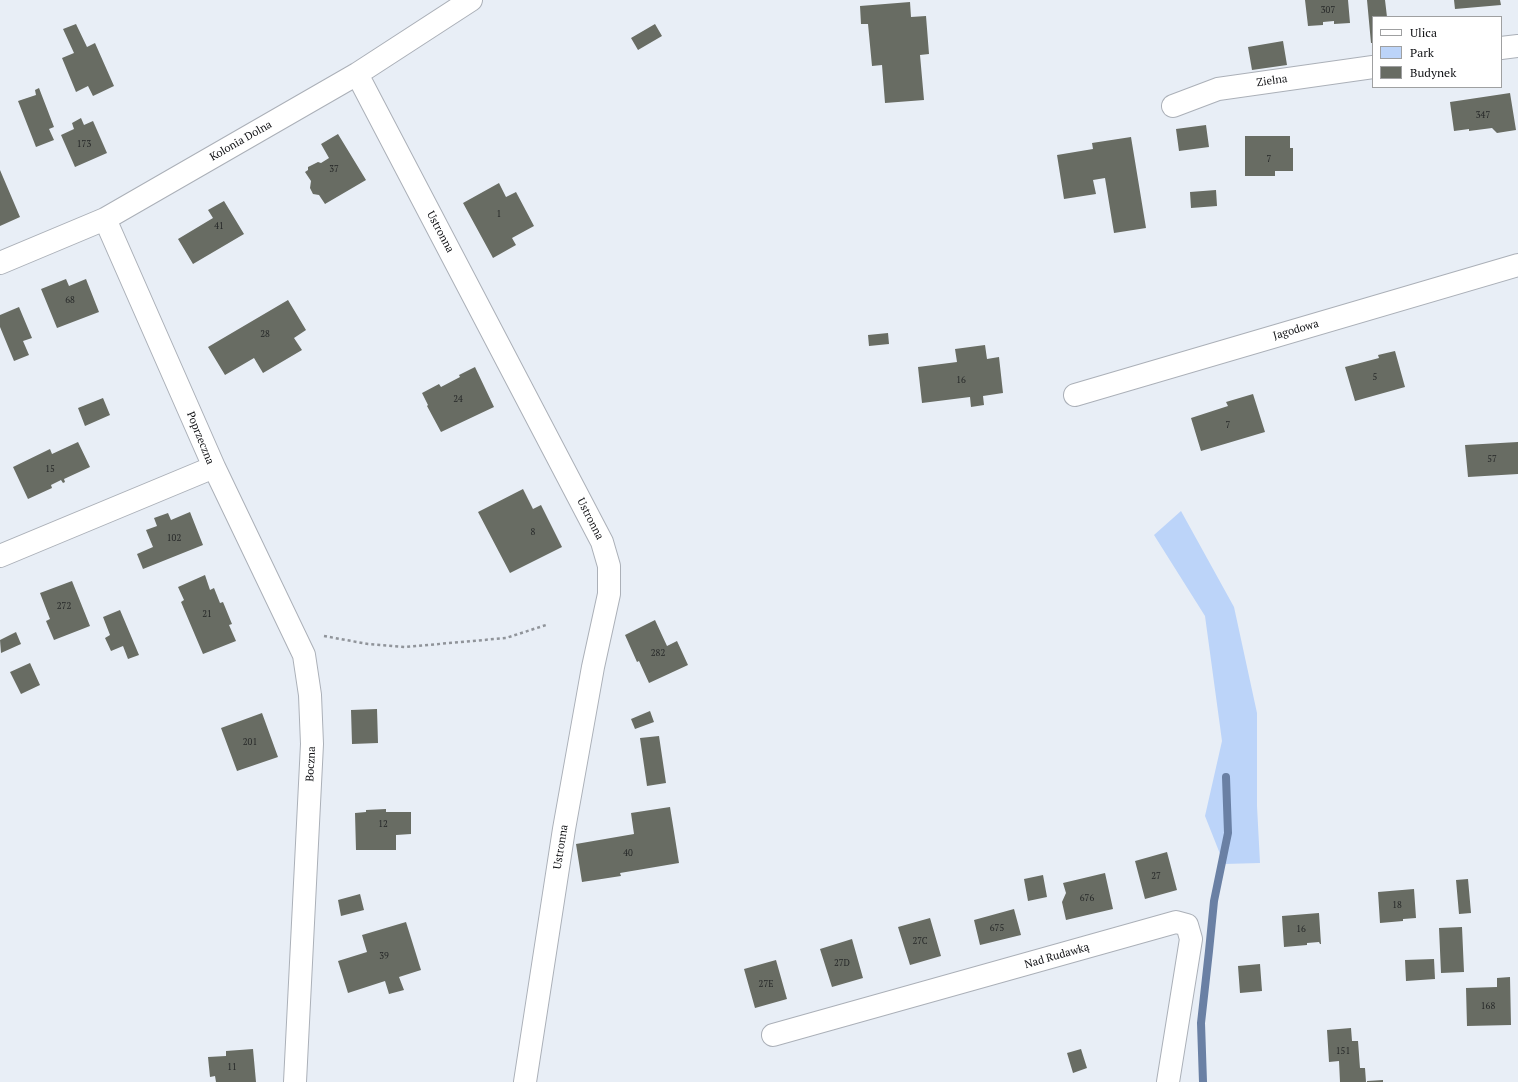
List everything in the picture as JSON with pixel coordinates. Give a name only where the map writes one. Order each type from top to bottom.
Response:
[{"type":"street","name":"Kolonia Dolna","points":[[0,263],[105,219],[357,74],[458,4]]},
{"type":"street","points":[[1502,48],[1518,46]]},
{"type":"street","name":"Zielna","points":[[1173,106],[1218,89],[1372,67]]},
{"type":"street","name":"Ustronna","points":[[357,74],[602,542],[609,566],[609,594],[593,666],[564,829],[525,1082]]},
{"type":"street","name":"Poprzeczna","points":[[0,556],[214,467],[105,219]]},
{"type":"street","name":"Jagodowa","points":[[1075,395],[1518,265]]},
{"type":"street","name":"Boczna","points":[[214,467],[304,655],[310,695],[312,744],[295,1082]]},
{"type":"street","name":"Nad Rudawką","points":[[774,1035],[1176,922],[1187,925],[1191,939],[1168,1082]]},
{"type":"path","points":[[292,631],[368,644],[405,647],[506,638],[546,625]]},
{"type":"green space","points":[[1181,511],[1234,607],[1257,713],[1257,806],[1260,863],[1224,864],[1205,816],[1222,741],[1205,616],[1154,535]]},
{"type":"building","points":[[1305,0],[1348,0],[1350,23],[1334,24],[1334,21],[1323,22],[1323,25],[1308,26]]},
{"type":"building","points":[[1367,0],[1385,0],[1387,16],[1372,16],[1371,43]]},
{"type":"building","points":[[1454,0],[1500,0],[1501,5],[1455,9]]},
{"type":"building","points":[[910,2],[911,17],[926,16],[929,54],[920,55],[924,100],[885,103],[882,65],[872,66],[868,24],[861,24],[860,6]]},
{"type":"building","points":[[76,24],[87,47],[95,43],[114,86],[93,96],[88,86],[76,92],[62,58],[74,53],[63,29]]},
{"type":"building","points":[[655,24],[662,36],[638,50],[631,38]]},
{"type":"building","points":[[1283,41],[1287,65],[1252,70],[1248,47]]},
{"type":"building","points":[[39,88],[54,127],[49,129],[54,140],[36,147],[18,101],[36,95],[35,90]]},
{"type":"building","points":[[1510,93],[1516,130],[1497,133],[1492,128],[1454,131],[1450,102]]},
{"type":"building","points":[[81,118],[84,125],[93,121],[107,153],[75,167],[61,135],[74,129],[72,123]]},
{"type":"building","points":[[1206,125],[1209,147],[1179,151],[1176,129]]},
{"type":"building","points":[[338,134],[366,180],[325,204],[319,195],[313,194],[310,188],[311,181],[305,172],[308,170],[308,167],[318,162],[321,163],[329,158],[321,144]]},
{"type":"building","points":[[1245,136],[1290,136],[1290,148],[1293,148],[1293,171],[1275,171],[1275,176],[1245,176]]},
{"type":"building","points":[[1131,137],[1146,228],[1114,233],[1105,178],[1093,180],[1096,194],[1064,199],[1057,155],[1093,149],[1092,143]]},
{"type":"building","points":[[0,170],[20,217],[0,226]]},
{"type":"building","points":[[499,183],[506,197],[516,192],[534,226],[512,238],[516,245],[493,258],[463,203]]},
{"type":"building","points":[[1216,190],[1217,206],[1191,208],[1190,192]]},
{"type":"building","points":[[224,201],[244,234],[193,264],[178,239],[213,218],[208,210]]},
{"type":"building","points":[[66,279],[69,286],[86,279],[99,312],[57,328],[41,289]]},
{"type":"building","points":[[288,300],[306,330],[294,338],[302,350],[263,373],[254,358],[225,375],[208,347]]},
{"type":"building","points":[[19,307],[32,338],[23,341],[29,355],[14,361],[0,327],[0,315]]},
{"type":"building","points":[[888,333],[889,344],[869,346],[868,335]]},
{"type":"building","points":[[985,345],[987,359],[999,357],[1003,393],[983,396],[984,405],[971,407],[970,397],[922,403],[918,367],[957,362],[955,349]]},
{"type":"building","points":[[1395,351],[1405,387],[1355,401],[1345,367],[1379,358],[1378,355]]},
{"type":"building","points":[[475,367],[494,407],[441,432],[422,393],[439,384],[441,387],[460,377],[459,375]]},
{"type":"building","points":[[1253,394],[1265,432],[1201,451],[1191,418],[1228,406],[1226,402]]},
{"type":"building","points":[[103,398],[110,415],[85,426],[78,408]]},
{"type":"building","points":[[78,442],[90,467],[64,479],[65,482],[63,483],[61,480],[51,485],[52,488],[28,499],[13,467],[50,449],[52,454]]},
{"type":"building","points":[[1518,442],[1518,474],[1468,477],[1465,445]]},
{"type":"building","points":[[523,489],[533,509],[541,505],[562,547],[510,573],[478,512]]},
{"type":"building","points":[[190,512],[203,545],[143,569],[137,554],[153,547],[146,530],[157,526],[154,518],[168,513],[171,520]]},
{"type":"building","points":[[205,575],[210,590],[214,588],[220,603],[223,602],[232,624],[229,625],[236,641],[203,654],[181,602],[184,600],[178,587]]},
{"type":"building","points":[[72,581],[90,626],[54,640],[46,621],[50,619],[40,593]]},
{"type":"building","points":[[120,610],[139,655],[128,659],[123,646],[111,651],[105,638],[110,635],[103,617]]},
{"type":"building","points":[[655,620],[667,646],[677,641],[688,665],[649,683],[639,661],[637,662],[625,635]]},
{"type":"building","points":[[16,632],[21,644],[1,653],[0,640]]},
{"type":"building","points":[[30,663],[40,685],[21,694],[10,672]]},
{"type":"building","points":[[377,709],[378,743],[352,744],[351,710]]},
{"type":"building","points":[[650,711],[654,722],[635,729],[631,719]]},
{"type":"building","points":[[262,713],[278,757],[237,771],[221,728]]},
{"type":"building","points":[[659,736],[666,783],[647,786],[640,738]]},
{"type":"building","points":[[670,807],[679,863],[620,873],[621,876],[582,882],[576,844],[634,834],[631,813]]},
{"type":"building","points":[[386,809],[386,812],[411,812],[411,834],[396,835],[396,850],[356,850],[355,813],[366,812],[366,810]]},
{"type":"building","points":[[1167,852],[1177,890],[1145,899],[1135,861]]},
{"type":"building","points":[[1105,873],[1113,909],[1066,920],[1062,902],[1066,893],[1063,883]]},
{"type":"building","points":[[1043,875],[1047,897],[1028,901],[1024,879]]},
{"type":"building","points":[[1468,879],[1471,913],[1459,914],[1456,880]]},
{"type":"building","points":[[1414,889],[1416,918],[1380,923],[1378,892]]},
{"type":"building","points":[[360,894],[364,910],[341,916],[338,900]]},
{"type":"building","points":[[1014,909],[1021,935],[980,945],[974,920]]},
{"type":"building","points":[[1319,913],[1321,944],[1319,942],[1307,943],[1307,945],[1284,947],[1282,916]]},
{"type":"building","points":[[930,918],[941,956],[910,965],[898,927]]},
{"type":"building","points":[[406,922],[421,970],[399,977],[404,990],[389,994],[385,981],[348,993],[338,961],[367,952],[362,935]]},
{"type":"building","points":[[1462,927],[1464,972],[1441,973],[1439,928]]},
{"type":"building","points":[[852,939],[863,978],[832,987],[820,949]]},
{"type":"building","points":[[1434,959],[1435,979],[1406,981],[1405,960]]},
{"type":"building","points":[[776,960],[787,999],[755,1008],[744,969]]},
{"type":"building","points":[[1260,964],[1262,991],[1240,993],[1238,966]]},
{"type":"building","points":[[1510,977],[1511,1025],[1467,1026],[1466,988],[1497,987],[1497,978]]},
{"type":"building","points":[[1351,1028],[1352,1041],[1358,1041],[1360,1068],[1365,1068],[1366,1082],[1340,1082],[1339,1061],[1329,1062],[1327,1030]]},
{"type":"building","points":[[253,1049],[256,1082],[216,1082],[215,1076],[210,1077],[208,1057],[226,1056],[226,1051]]},
{"type":"building","points":[[1081,1049],[1087,1068],[1073,1073],[1067,1053]]},
{"type":"building","points":[[1383,1080],[1383,1082],[1367,1082],[1367,1081]]},
{"type":"waterway","points":[[1203,1082],[1201,1023],[1214,901],[1228,833],[1226,777]]}]
